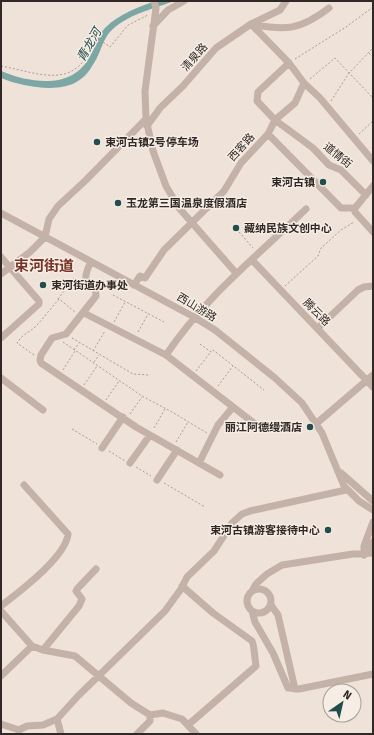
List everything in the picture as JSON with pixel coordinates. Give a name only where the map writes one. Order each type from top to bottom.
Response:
[{"type":"street","points":[[153,26],[168,10],[184,1]]},
{"type":"street","name":"清泉路","points":[[45,237],[49,219],[58,206],[183,86],[216,48],[251,24],[280,10],[286,1]]},
{"type":"street","points":[[155,8],[146,77],[146,123],[154,151],[166,186],[179,208],[236,273]]},
{"type":"street","points":[[251,24],[265,27],[289,28],[305,24],[329,8]]},
{"type":"street","points":[[251,24],[289,63],[304,83],[327,107],[373,162]]},
{"type":"street","name":"道情街","points":[[289,63],[258,92],[256,96],[258,103],[275,120],[313,148],[330,165],[341,170],[366,194]]},
{"type":"street","name":"西客路","points":[[134,285],[140,276],[145,278],[164,250],[224,191],[241,163],[268,134],[275,120],[296,103],[304,83]]},
{"type":"street","points":[[268,134],[341,208],[355,208]]},
{"type":"street","points":[[373,186],[355,208],[356,214],[373,232]]},
{"type":"street","points":[[166,355],[194,317],[236,273],[259,254],[306,210]]},
{"type":"street","name":"西山游路","points":[[1,213],[194,317],[215,330],[275,378],[302,404],[317,423],[346,490]]},
{"type":"street","points":[[1,274],[30,252],[45,237]]},
{"type":"street","points":[[1,257],[39,301],[39,304],[1,338]]},
{"type":"street","name":"腾云路","points":[[252,260],[318,328],[373,388]]},
{"type":"street","points":[[91,262],[85,276],[86,281],[95,290],[96,296],[66,334],[52,338],[40,359],[44,366],[102,405],[220,476]]},
{"type":"street","points":[[318,328],[358,290],[364,287],[373,286]]},
{"type":"street","points":[[82,315],[110,326],[166,355],[255,424]]},
{"type":"street","points":[[317,423],[373,375]]},
{"type":"street","points":[[3,382],[43,410]]},
{"type":"street","points":[[198,463],[218,425],[233,407]]},
{"type":"street","points":[[102,448],[124,418]]},
{"type":"street","points":[[130,463],[150,435]]},
{"type":"street","points":[[157,480],[175,449]]},
{"type":"street","points":[[338,469],[346,479],[373,500]]},
{"type":"street","points":[[1,606],[53,561],[68,539],[68,534],[24,485]]},
{"type":"street","points":[[1,724],[19,730],[27,726],[43,726],[57,719],[78,696],[165,611],[187,577],[214,551],[232,522],[242,514],[346,490],[373,510]]},
{"type":"street","points":[[364,555],[364,546],[373,522]]},
{"type":"street","points":[[364,555],[370,549],[373,542]]},
{"type":"street","points":[[373,553],[364,555],[353,554],[282,565],[267,574],[248,596],[247,603],[288,688],[295,689],[373,674]]},
{"type":"street","points":[[43,650],[79,606],[82,599],[76,592],[77,589],[96,568]]},
{"type":"street","points":[[182,586],[213,613],[252,641],[254,644],[253,656],[256,666],[188,725]]},
{"type":"street","points":[[252,591],[260,589],[266,591],[271,599],[271,605],[268,610],[262,613],[252,611]]},
{"type":"street","points":[[271,605],[278,615],[295,689]]},
{"type":"street","points":[[1,611],[32,646],[43,650],[75,656],[131,703],[150,715],[163,713],[176,716],[182,719],[196,734]]},
{"type":"street","points":[[1,676],[32,646]]},
{"type":"street","points":[[137,734],[150,721],[150,715]]},
{"type":"street","points":[[57,719],[61,734]]},
{"type":"path","points":[[289,63],[346,27],[373,7]]},
{"type":"path","points":[[1,66],[36,75],[60,75],[78,65],[86,58],[91,51],[96,37],[110,47],[122,31],[132,22],[155,8]]},
{"type":"path","points":[[327,107],[349,72],[373,48]]},
{"type":"path","points":[[368,52],[373,57]]},
{"type":"path","points":[[304,83],[335,58],[373,98]]},
{"type":"path","points":[[353,139],[373,121]]},
{"type":"path","points":[[281,290],[318,256],[321,248],[341,230],[359,218]]},
{"type":"path","points":[[239,232],[259,254]]},
{"type":"path","points":[[40,359],[17,343],[22,334],[32,330],[38,324],[74,278],[85,287]]},
{"type":"path","points":[[114,295],[164,322]]},
{"type":"path","points":[[59,299],[82,315]]},
{"type":"path","points":[[93,351],[125,301]]},
{"type":"path","points":[[135,339],[148,313]]},
{"type":"path","points":[[66,334],[133,374],[149,375]]},
{"type":"path","points":[[56,337],[142,396],[166,408],[213,437]]},
{"type":"path","points":[[59,376],[79,342]]},
{"type":"path","points":[[200,344],[211,352],[213,350],[264,390]]},
{"type":"path","points":[[192,375],[211,352]]},
{"type":"path","points":[[94,363],[99,354]]},
{"type":"path","points":[[80,390],[97,366]]},
{"type":"path","points":[[213,392],[233,366]]},
{"type":"path","points":[[102,405],[119,380]]},
{"type":"path","points":[[124,418],[142,396]]},
{"type":"path","points":[[150,435],[166,408]]},
{"type":"path","points":[[175,449],[188,421]]},
{"type":"path","points":[[72,429],[102,448],[205,507]]},
{"type":"water","points":[[156,1],[174,1],[131,17],[116,27],[109,33],[91,68],[78,81],[70,85],[50,88],[29,86],[1,78],[1,71],[24,79],[37,81],[61,79],[72,75],[81,68],[89,58],[100,35],[110,23],[129,12]]},
{"type":"place","name":"束河古镇2号停车场","points":[[97,142]]},
{"type":"place","name":"束河古镇","points":[[323,182]]},
{"type":"place","name":"玉龙第三国温泉度假酒店","points":[[118,203]]},
{"type":"place","name":"藏纳民族文创中心","points":[[236,228]]},
{"type":"place","name":"束河街道办事处","points":[[43,285]]},
{"type":"place","name":"丽江阿德缦酒店","points":[[310,427]]},
{"type":"place","name":"束河古镇游客接待中心","points":[[328,530]]},
{"type":"district","name":"束河街道","points":[[44,266]]},
{"type":"water label","name":"青龙河","points":[[89,45]]}]
